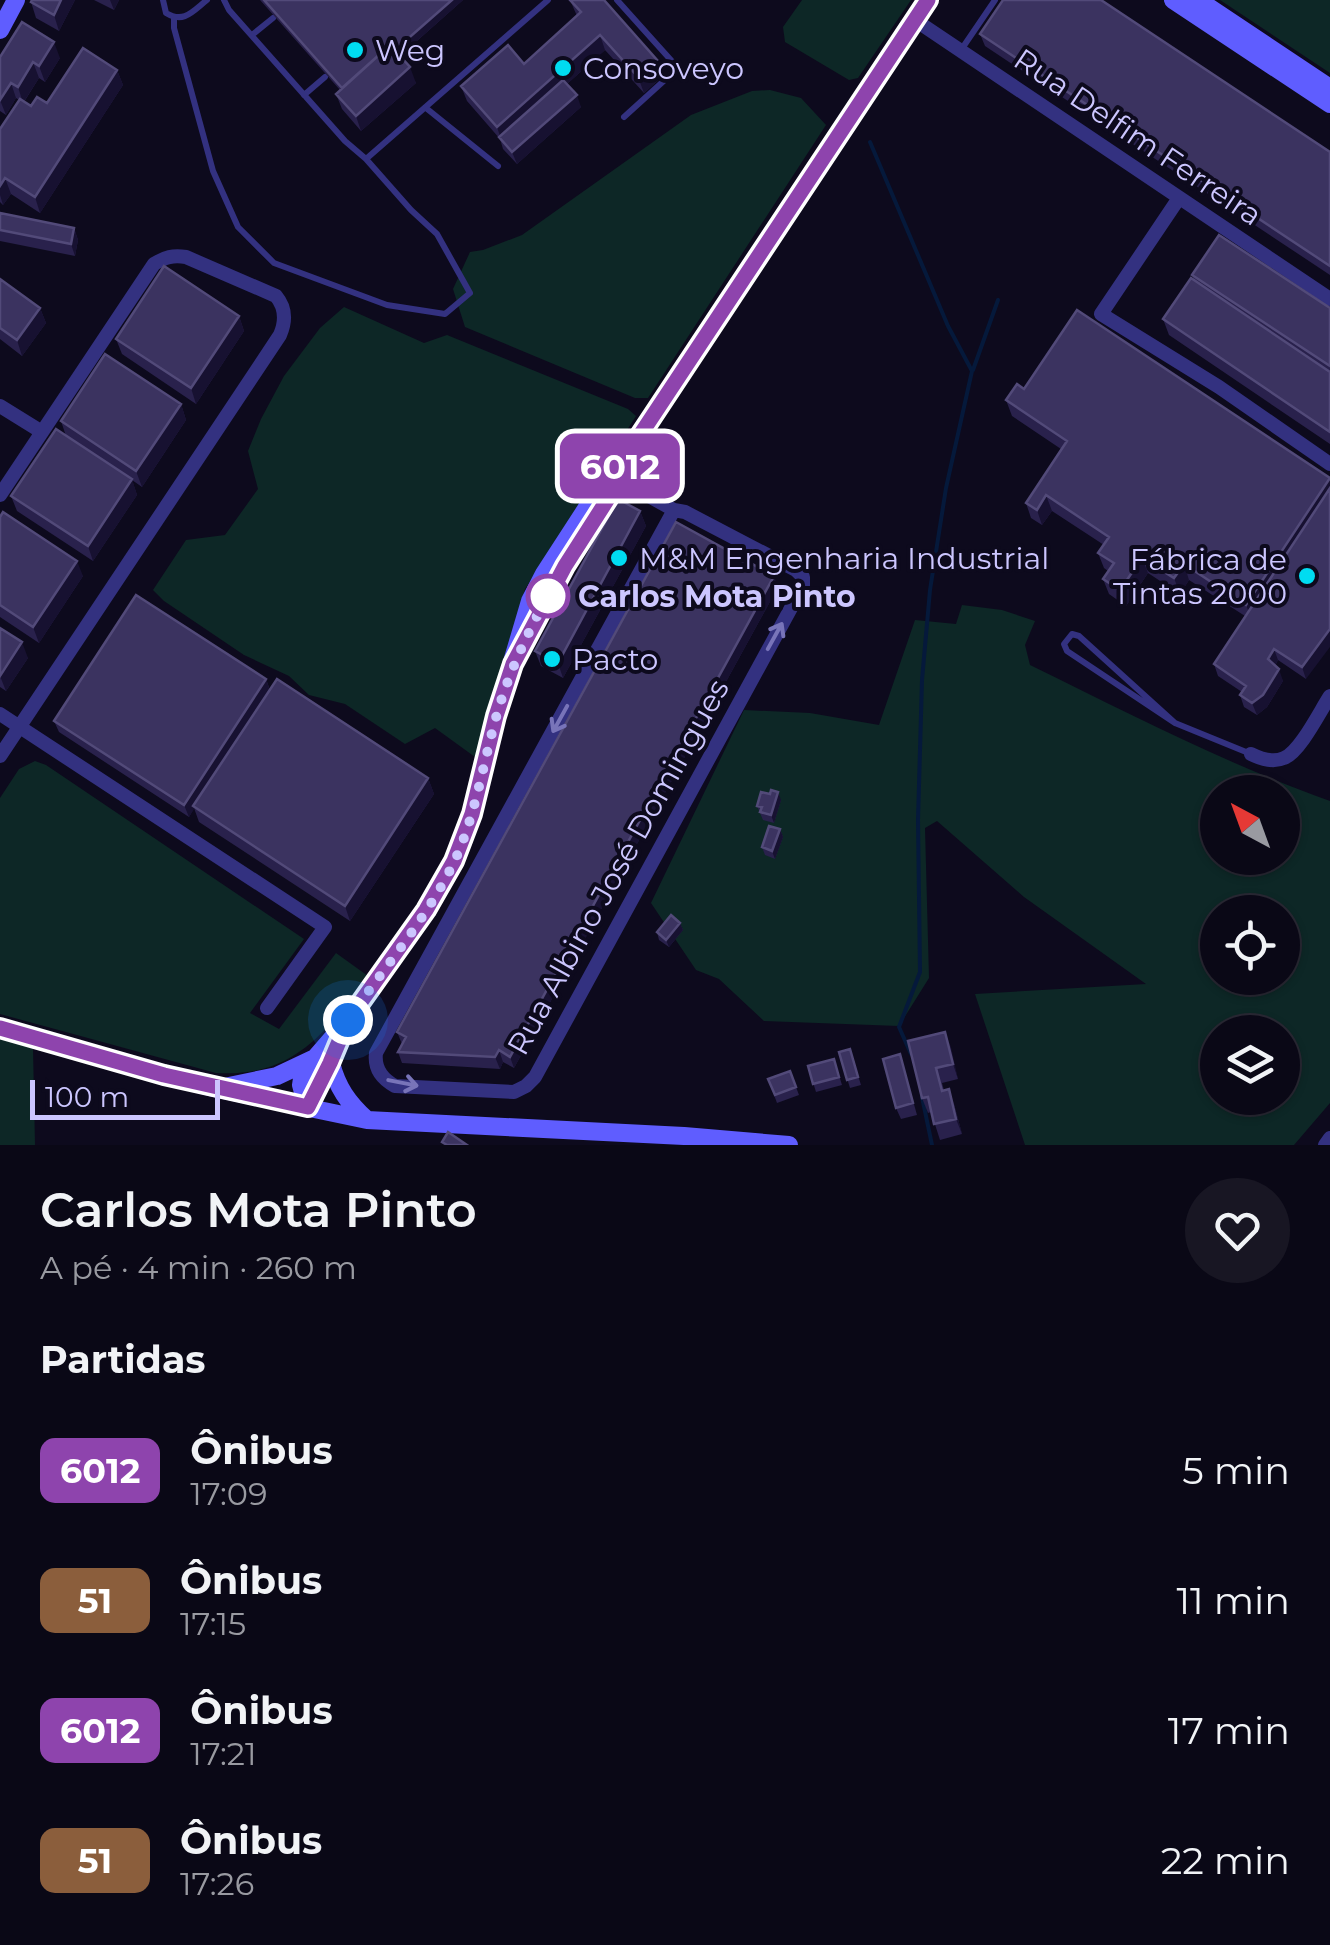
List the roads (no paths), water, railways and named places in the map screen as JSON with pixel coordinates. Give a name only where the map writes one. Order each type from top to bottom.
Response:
[{"type":"main road","points":[[0,30],[16,0]]},
{"type":"main road","points":[[308,1107],[300,1085],[304,1072],[322,1061],[426,910],[454,861],[472,814],[513,664],[565,566],[611,494],[613,476],[928,0]]},
{"type":"main road","points":[[1173,0],[1330,104]]},
{"type":"main road","points":[[1198,0],[1330,88]]},
{"type":"main road","points":[[0,1028],[214,1088],[367,1120],[789,1145]]},
{"type":"main road","points":[[214,1088],[278,1076],[322,1061]]},
{"type":"main road","points":[[322,1061],[351,1106],[367,1120]]},
{"type":"street","name":"Rua Delfim Ferreira","points":[[915,20],[1330,299]]},
{"type":"street","points":[[1179,198],[1101,314],[1330,464]]},
{"type":"street","points":[[0,496],[154,264],[176,255],[186,257],[276,296],[285,318],[280,335],[0,756]]},
{"type":"street","points":[[0,406],[42,432]]},
{"type":"street","name":"Rua Albino José Domingues","points":[[613,476],[796,570],[803,577],[803,586],[535,1077],[514,1092],[396,1086],[379,1072],[376,1053],[674,510]]},
{"type":"street","points":[[1251,754],[1265,760],[1285,758],[1295,750],[1330,696]]},
{"type":"street","points":[[0,714],[325,927],[267,1008]]},
{"type":"lane","points":[[164,0],[166,13],[174,18],[186,18],[208,0]]},
{"type":"lane","points":[[174,18],[213,172],[238,228],[274,263],[387,305],[445,314],[470,292],[437,234],[345,141],[224,0]]},
{"type":"lane","points":[[366,159],[548,0]]},
{"type":"lane","points":[[617,0],[678,68],[624,118]]},
{"type":"lane","points":[[960,51],[995,0]]},
{"type":"lane","points":[[252,34],[273,18]]},
{"type":"lane","points":[[304,95],[325,77]]},
{"type":"lane","points":[[426,108],[498,166]]},
{"type":"lane","points":[[1175,723],[1079,636],[1072,634],[1067,638],[1064,644],[1068,650],[1175,723],[1251,754]]},
{"type":"waterway","points":[[870,142],[948,326],[972,371],[946,488],[930,590],[922,680],[918,820],[920,972],[899,1027],[911,1054]]},
{"type":"waterway","points":[[973,370],[998,300]]},
{"type":"waterway","points":[[922,1097],[932,1145]]},
{"type":"place","name":"Weg","points":[[355,50]]},
{"type":"place","name":"Consoveyo","points":[[563,68]]},
{"type":"place","name":"M&M Engenharia Industrial","points":[[619,558]]},
{"type":"place","name":"Fábrica de Tintas 2000","points":[[1307,576]]},
{"type":"place","name":"Carlos Mota Pinto","points":[[548,596]]},
{"type":"place","name":"Pacto","points":[[552,659]]}]
